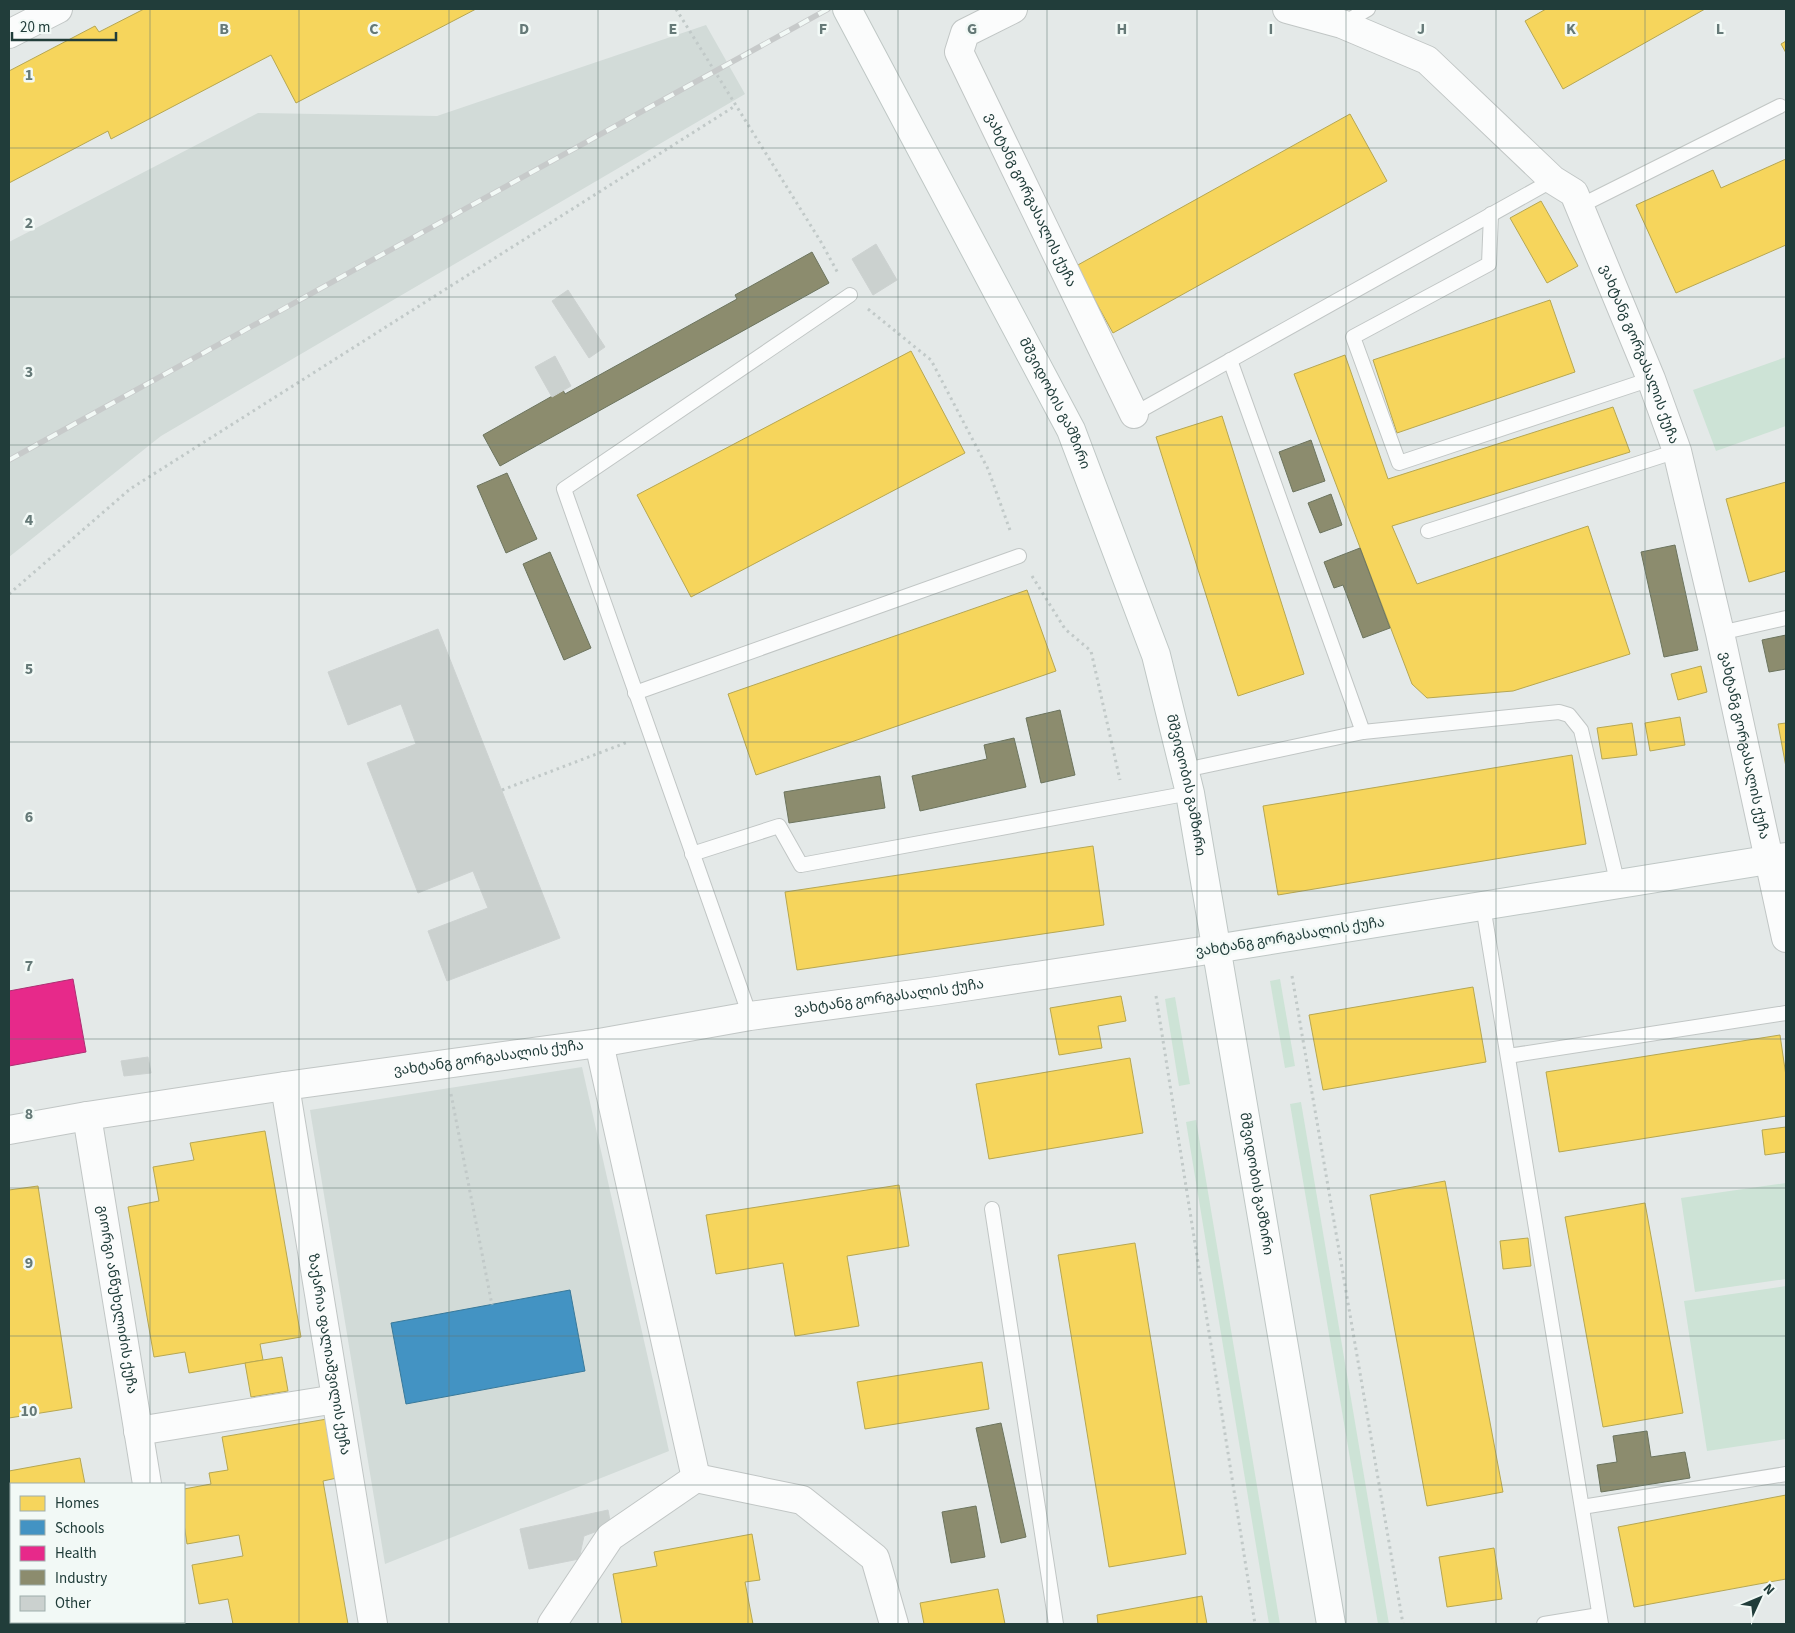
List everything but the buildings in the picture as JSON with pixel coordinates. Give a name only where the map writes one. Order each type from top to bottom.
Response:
[{"type":"street","points":[[9,34],[58,9]]},
{"type":"street","name":"მშვიდობის გამზირი","points":[[847,9],[1071,430],[1156,655],[1187,782],[1331,1624]]},
{"type":"street","name":"ვახტანგ გორგასალის ქუჩა","points":[[1013,9],[965,33],[959,52],[1134,414]]},
{"type":"street","name":"ვახტანგ გორგასალის ქუჩა","points":[[1287,9],[1342,24],[1427,60],[1553,180],[1574,193],[1651,379],[1677,452],[1720,633],[1778,858],[1786,938]]},
{"type":"street","name":"ვახტანგ გორგასალის ქუჩა","points":[[9,1130],[87,1116],[285,1086],[599,1043],[750,1016],[946,990],[1215,949],[1778,858]]},
{"type":"street","points":[[599,1043],[696,1478]]},
{"type":"street","name":"ზაქარია ფალიაშვილის ქუჩა","points":[[285,1086],[372,1624]]},
{"type":"street","name":"გიორგი ანწუხელიძის ქუჩა","points":[[87,1116],[147,1483]]},
{"type":"street","points":[[138,1431],[336,1400]]},
{"type":"street","points":[[552,1624],[610,1537],[696,1478],[802,1500],[875,1558],[894,1624]]},
{"type":"lane","points":[[1342,24],[1368,9]]},
{"type":"lane","points":[[1580,206],[1780,106]]},
{"type":"lane","points":[[1134,414],[1553,180]]},
{"type":"lane","points":[[1491,214],[1489,264],[1353,337],[1399,463],[1651,379]]},
{"type":"lane","points":[[750,1016],[564,490],[850,295]]},
{"type":"lane","points":[[1230,360],[1363,732]]},
{"type":"lane","points":[[1428,531],[1677,452]]},
{"type":"lane","points":[[635,693],[1019,556]]},
{"type":"lane","points":[[1720,633],[1786,618]]},
{"type":"lane","points":[[692,854],[779,826],[801,865],[1187,782],[1363,732],[1559,712],[1569,715],[1581,730],[1618,885]]},
{"type":"lane","points":[[1483,906],[1600,1620],[1544,1624]]},
{"type":"lane","points":[[1508,1056],[1786,1013]]},
{"type":"lane","points":[[992,1209],[1056,1624]]},
{"type":"lane","points":[[1582,1507],[1786,1474]]},
{"type":"path","points":[[676,9],[821,242],[850,295]]},
{"type":"path","points":[[9,594],[130,489],[735,106]]},
{"type":"path","points":[[502,790],[586,760],[650,734]]},
{"type":"path","points":[[1292,976],[1403,1624]]},
{"type":"path","points":[[1156,996],[1255,1624]]},
{"type":"path","points":[[445,1064],[492,1305]]},
{"type":"shaded area","points":[[706,25],[745,94],[161,436],[9,557],[9,242],[258,113],[437,116]]},
{"type":"shaded area","points":[[582,1067],[669,1451],[385,1564],[310,1110]]},
{"type":"green space","points":[[1786,357],[1786,426],[1716,451],[1693,390]]},
{"type":"green space","points":[[1280,979],[1295,1066],[1285,1068],[1270,981]]},
{"type":"green space","points":[[1175,997],[1190,1084],[1179,1086],[1165,999]]},
{"type":"green space","points":[[1301,1102],[1389,1624],[1378,1624],[1290,1104]]},
{"type":"green space","points":[[1196,1120],[1280,1624],[1269,1624],[1186,1122]]},
{"type":"green space","points":[[1786,1183],[1786,1279],[1695,1292],[1681,1198]]},
{"type":"green space","points":[[1786,1286],[1786,1439],[1707,1451],[1684,1301]]},
{"type":"railway","points":[[9,460],[828,9]]}]
